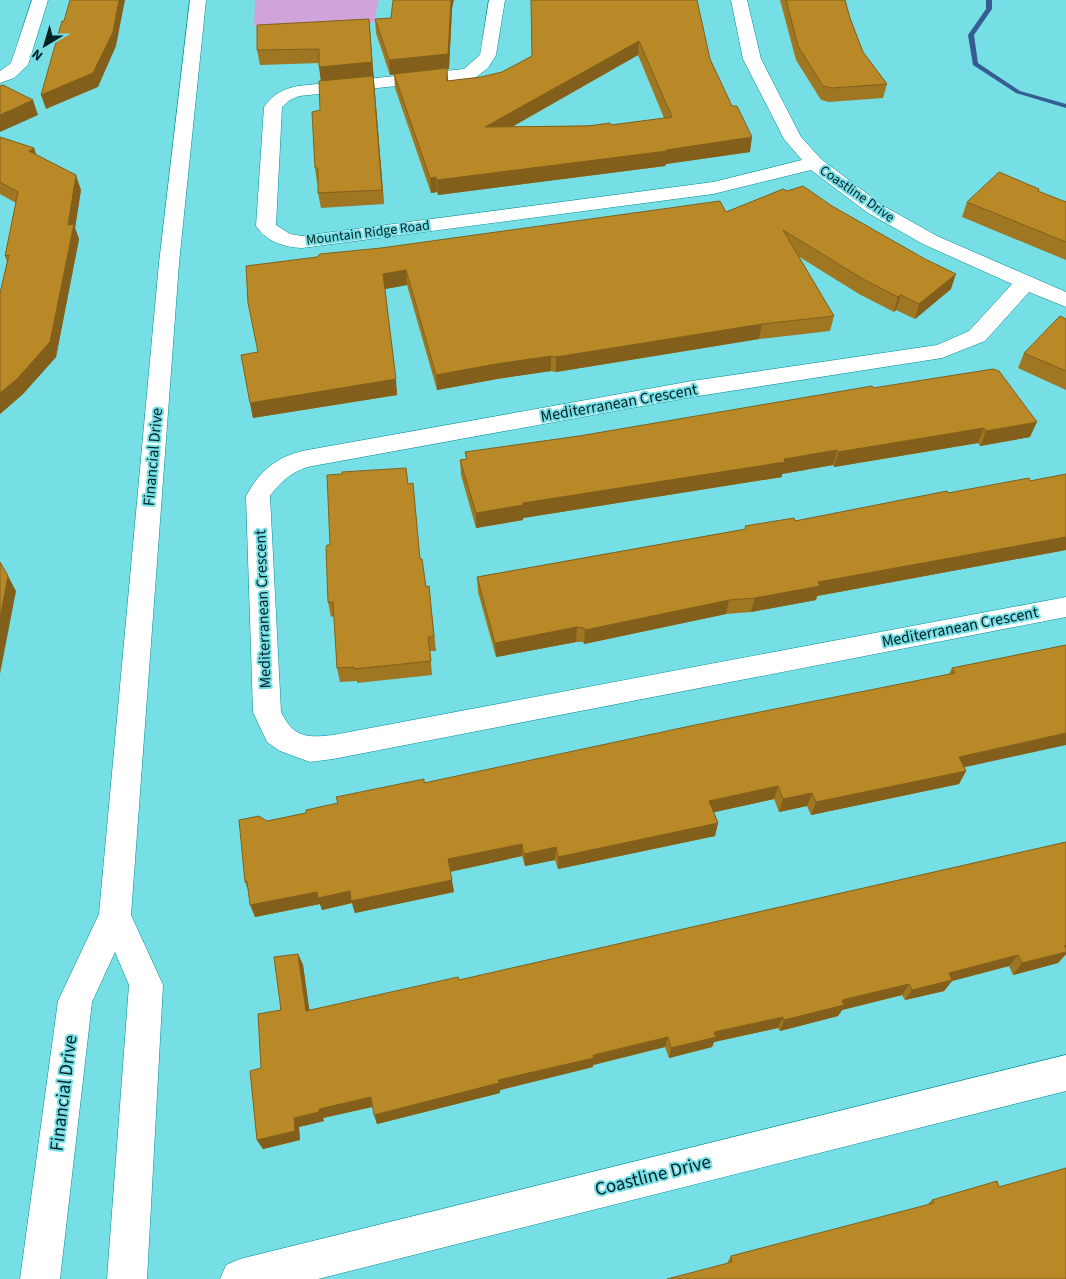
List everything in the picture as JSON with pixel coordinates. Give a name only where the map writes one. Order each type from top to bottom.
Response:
[{"type":"street","points":[[0,78],[19,65],[40,0]]},
{"type":"street","name":"Financial Drive","points":[[40,1279],[75,1001],[115,915],[169,263],[198,0]]},
{"type":"street","name":"Mountain Ridge Road","points":[[497,0],[488,55],[482,64],[469,74],[298,91],[277,100],[273,107],[266,226],[276,236],[283,240],[302,242],[713,188],[814,163]]},
{"type":"street","name":"Coastline Drive","points":[[739,0],[752,59],[793,139],[814,163],[874,210],[930,240],[1066,300]]},
{"type":"street","name":"Mediterranean Crescent","points":[[1026,282],[977,336],[942,351],[663,394],[302,459],[282,467],[268,479],[258,496],[267,712],[277,733],[290,742],[310,750],[333,747],[1066,607]]},
{"type":"street","name":"Financial Drive","points":[[115,915],[146,985],[127,1279]]},
{"type":"street","name":"Coastline Drive","points":[[240,1279],[1066,1072]]},
{"type":"shaded area","points":[[255,0],[379,0],[374,23],[254,26]]},
{"type":"building","points":[[70,0],[119,0],[113,32],[93,73],[41,95],[62,21],[64,21]]},
{"type":"building","points":[[393,0],[451,0],[448,54],[389,60],[375,19],[391,18]]},
{"type":"building","points":[[531,0],[697,0],[710,59],[732,106],[737,106],[752,137],[667,151],[437,180],[436,177],[430,178],[394,74],[447,68],[447,81],[481,77],[502,72],[532,56]],"holes":[[[639,41],[672,117],[611,125],[610,123],[588,126],[485,127]]]},
{"type":"building","points":[[786,0],[845,0],[863,52],[887,84],[832,88],[823,86],[798,46]]},
{"type":"building","points":[[369,19],[372,62],[319,67],[319,49],[257,50],[257,25]]},
{"type":"building","points":[[373,76],[382,190],[318,193],[318,168],[315,168],[312,112],[320,110],[319,81]]},
{"type":"building","points":[[3,85],[33,100],[0,115],[0,86]]},
{"type":"building","points":[[0,137],[34,148],[29,151],[76,175],[68,225],[74,224],[50,342],[17,379],[0,393],[0,293],[9,255],[5,256],[18,192],[0,182]]},
{"type":"building","points":[[999,172],[1066,202],[1066,242],[967,202]]},
{"type":"building","points":[[803,186],[832,206],[925,259],[956,274],[919,304],[901,295],[898,297],[863,279],[783,230],[834,316],[762,324],[556,357],[551,356],[496,364],[436,375],[406,270],[383,274],[396,379],[250,403],[241,355],[258,352],[248,303],[246,266],[317,257],[320,254],[381,248],[720,201],[726,212],[783,189],[787,191]]},
{"type":"building","points":[[1060,316],[1066,319],[1066,371],[1024,353]]},
{"type":"building","points":[[993,369],[999,371],[1037,422],[986,431],[984,428],[838,452],[837,450],[784,459],[785,462],[523,503],[523,505],[476,513],[460,460],[467,459],[465,452],[579,436],[872,386],[873,388]]},
{"type":"building","points":[[406,468],[408,484],[413,483],[420,559],[422,559],[426,587],[429,586],[434,637],[428,637],[431,661],[354,669],[354,667],[337,668],[333,602],[328,602],[326,548],[327,545],[330,545],[327,475],[342,474],[342,472]]},
{"type":"building","points":[[1066,474],[1066,537],[818,582],[820,586],[755,598],[729,600],[585,630],[584,628],[577,627],[495,643],[477,577],[746,529],[745,526],[794,518],[795,521],[947,491],[948,493],[1029,478],[1030,481]]},
{"type":"building","points":[[0,562],[8,576],[0,618]]},
{"type":"building","points":[[1066,645],[1066,733],[959,757],[966,771],[816,802],[812,793],[783,799],[778,786],[709,801],[718,823],[558,857],[556,847],[524,854],[522,844],[448,859],[452,880],[351,901],[350,891],[318,898],[317,892],[250,905],[247,881],[245,882],[239,820],[259,816],[267,821],[306,813],[306,810],[338,803],[336,797],[424,779],[424,783],[695,725],[955,673],[952,668]]},
{"type":"building","points":[[1066,842],[1066,945],[1064,946],[1066,952],[1022,963],[1018,955],[949,973],[952,980],[912,990],[909,984],[842,1000],[844,1005],[784,1020],[783,1017],[714,1032],[716,1037],[671,1048],[668,1037],[593,1055],[594,1058],[498,1080],[499,1083],[374,1115],[371,1097],[319,1109],[319,1112],[294,1118],[295,1131],[257,1140],[250,1071],[261,1068],[258,1014],[281,1010],[274,957],[298,954],[306,1011],[458,977],[459,980]]},
{"type":"building","points":[[1066,1168],[1066,1279],[667,1279],[732,1262],[731,1256],[934,1203],[932,1200],[997,1181],[999,1187]]},
{"type":"waterway","points":[[989,0],[989,9],[971,35],[975,64],[1018,92],[1066,106]]}]
